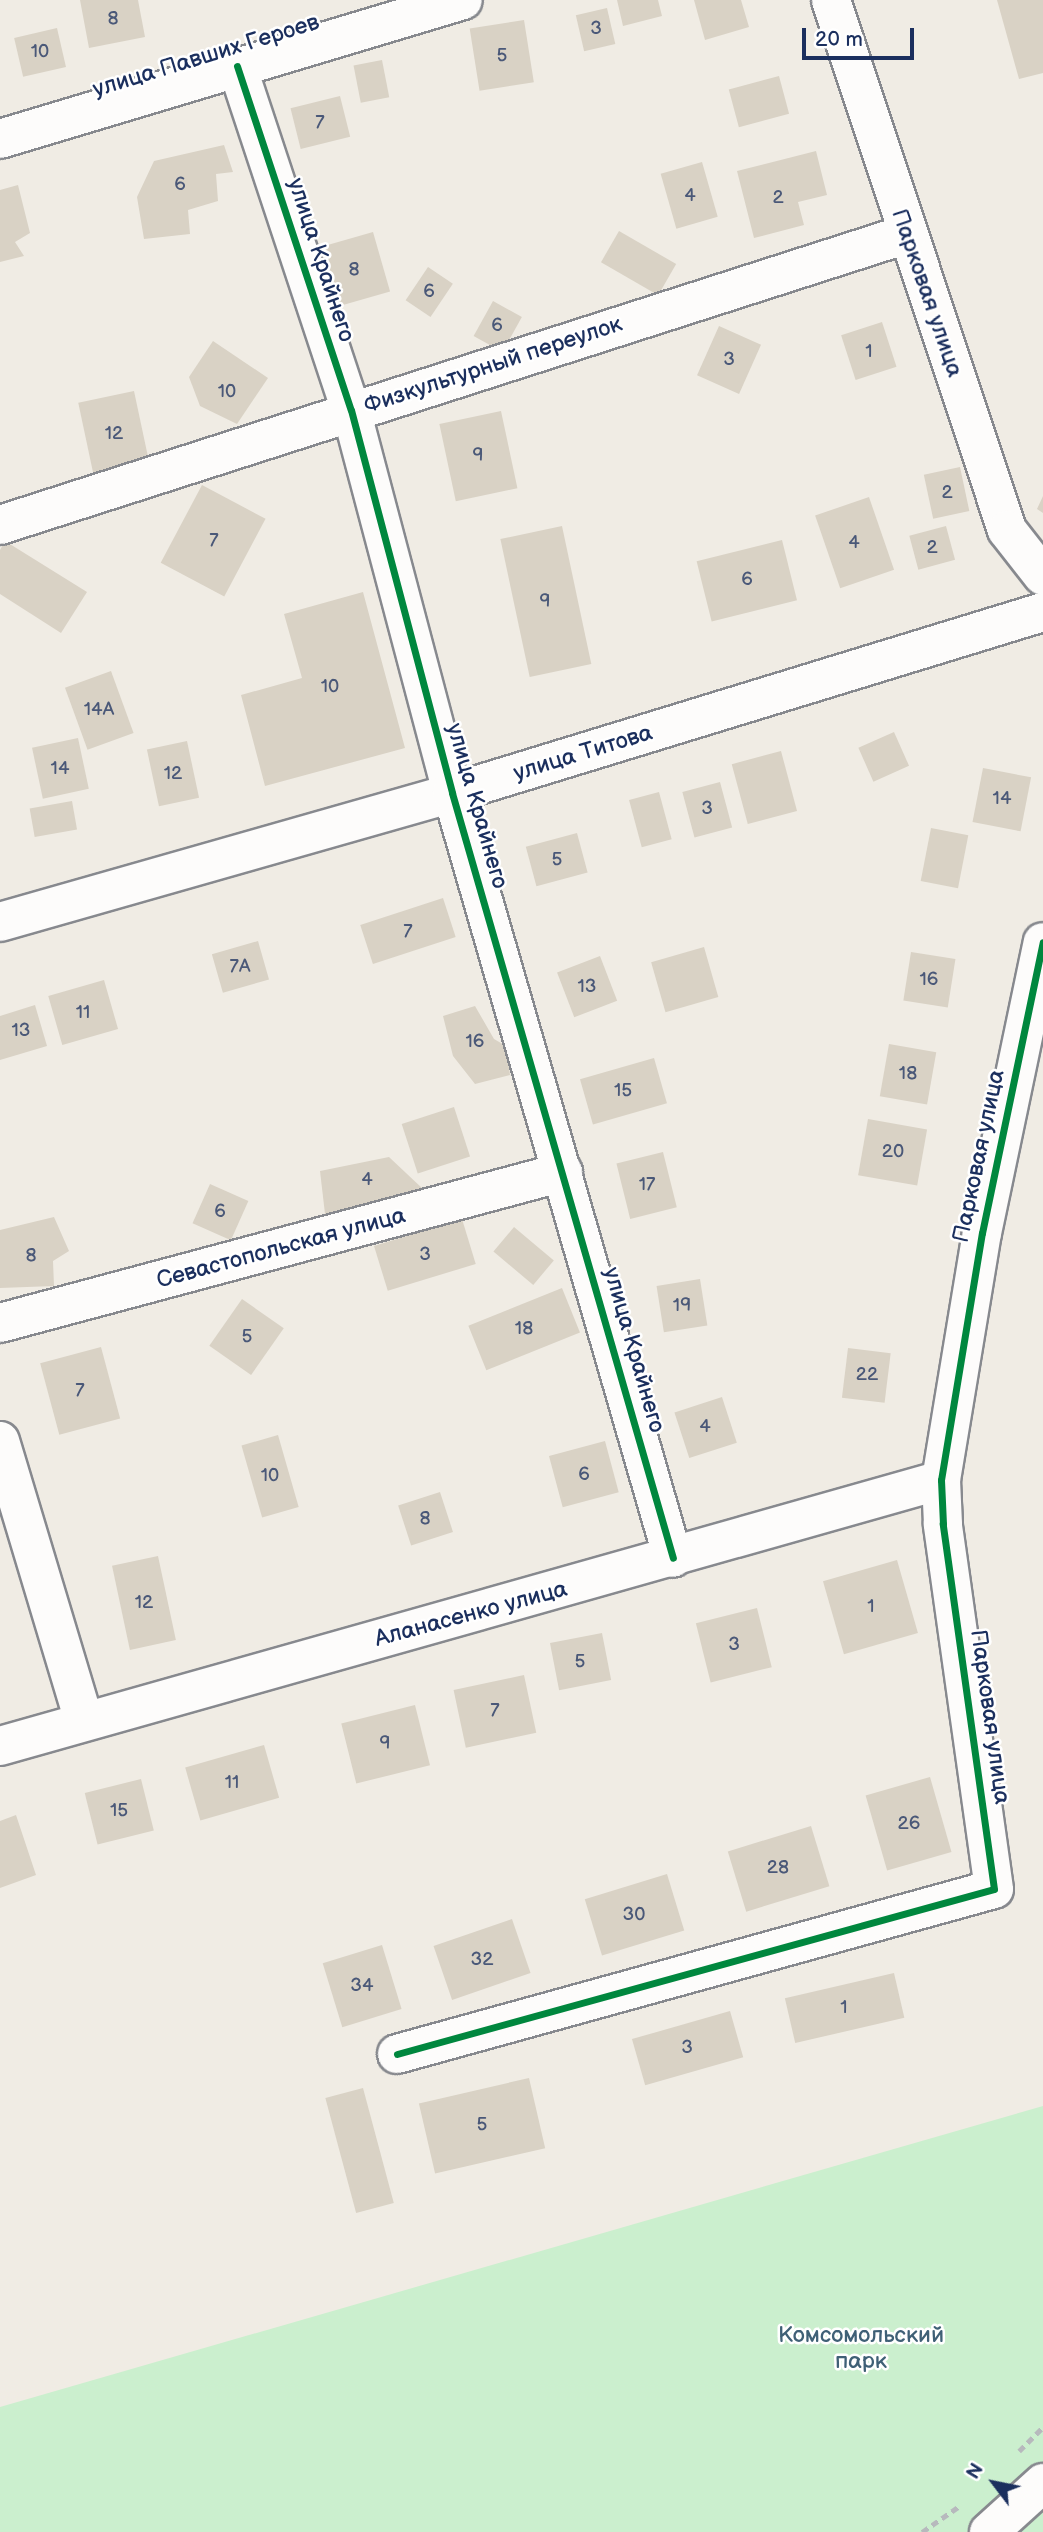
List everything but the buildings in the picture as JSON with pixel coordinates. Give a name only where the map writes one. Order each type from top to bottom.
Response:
[{"type":"street","name":"улица Павших Героев","points":[[0,139],[463,0]]},
{"type":"street","name":"Парковая улица","points":[[831,0],[1007,530],[1043,576]]},
{"type":"street","name":"улица Крайнего","points":[[237,66],[351,410],[452,793],[673,1558]]},
{"type":"street","name":"Физкультурный переулок","points":[[0,525],[351,410],[907,234]]},
{"type":"street","name":"улица Титова","points":[[0,922],[452,793],[1043,612]]},
{"type":"street","name":"Парковая улица","points":[[397,2054],[994,1889],[943,1524],[941,1480],[982,1233],[1043,942]]},
{"type":"street","name":"Севастопольская улица","points":[[0,1323],[562,1172]]},
{"type":"street","points":[[0,1441],[84,1721]]},
{"type":"street","name":"Аланасенко улица","points":[[0,1746],[673,1558],[941,1480]]},
{"type":"street","points":[[989,2532],[1043,2483]]},
{"type":"green space","name":"Комсомольский парк","points":[[1043,2106],[1043,2532],[0,2532],[0,2407]]},
{"type":"cycle path","points":[[237,66],[351,410],[452,793],[673,1558]]},
{"type":"cycle path","points":[[397,2054],[994,1889],[943,1524],[941,1480],[982,1233],[1043,942]]}]
